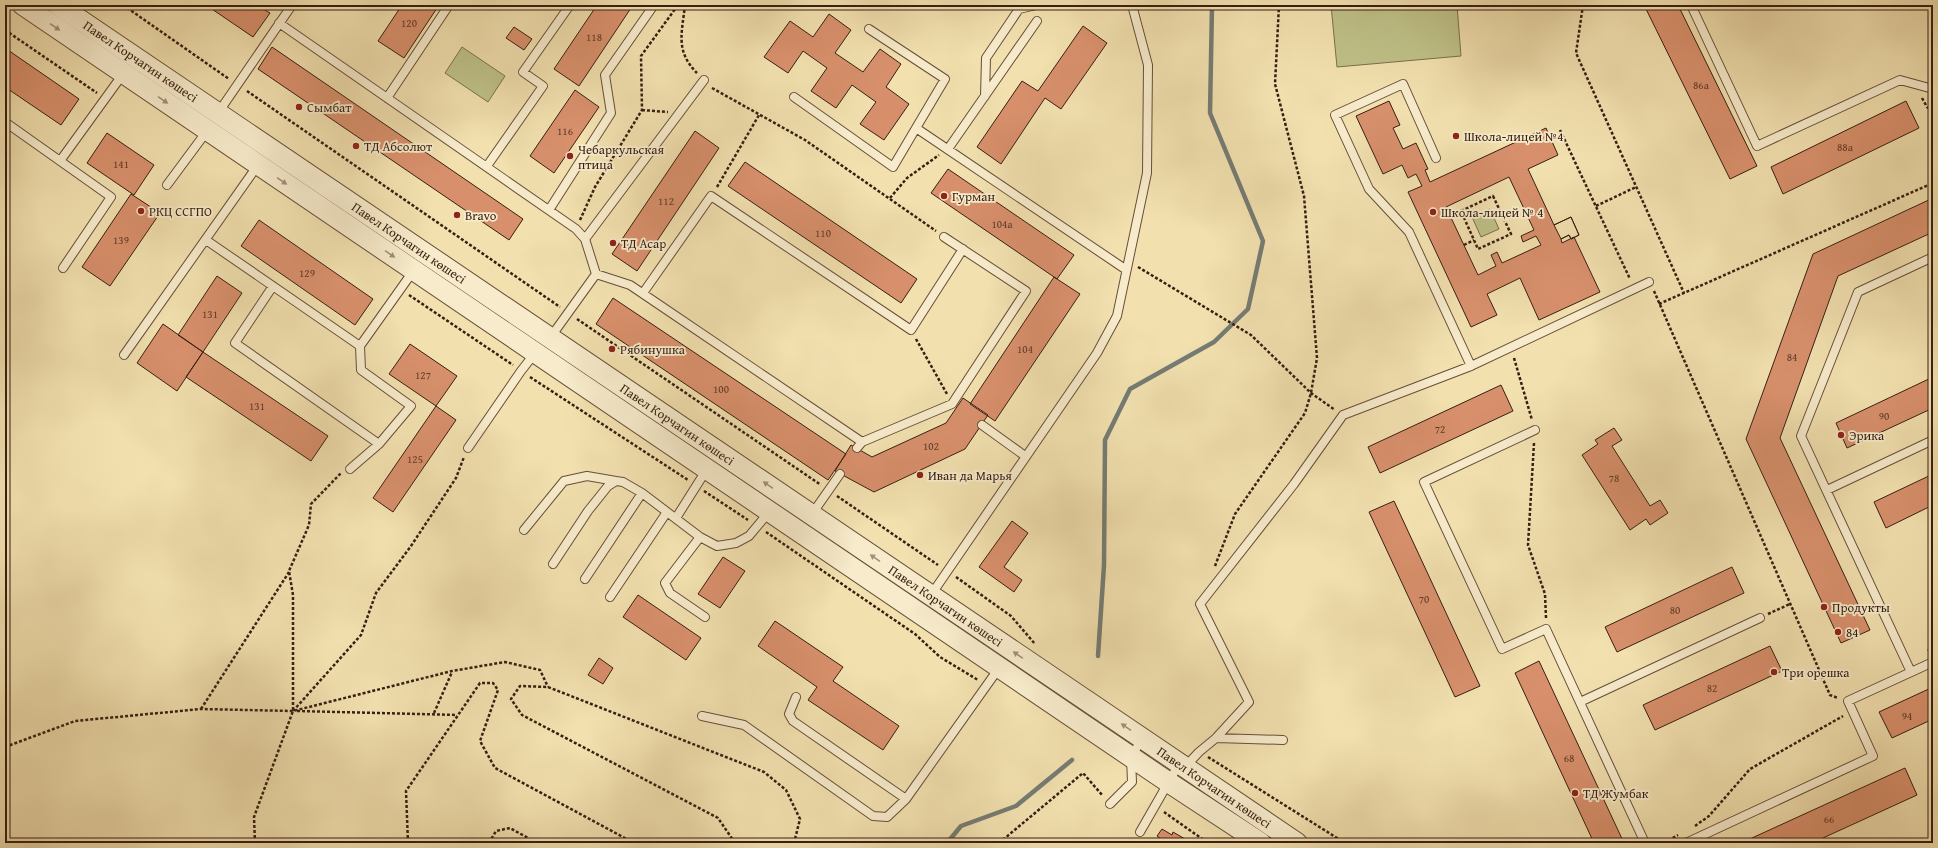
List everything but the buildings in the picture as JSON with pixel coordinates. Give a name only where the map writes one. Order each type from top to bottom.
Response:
[{"type":"street","name":"Павел Корчагин көшесі","points":[[23,5],[1168,782],[1261,843]]},
{"type":"street","name":"Павел Корчагин көшесі","points":[[58,5],[1297,843]]},
{"type":"street","points":[[116,68],[119,47]]},
{"type":"street","points":[[414,270],[424,253]]},
{"type":"street","points":[[678,449],[689,432]]},
{"type":"lane","points":[[218,114],[292,5]]},
{"type":"lane","points":[[387,98],[449,5]]},
{"type":"lane","points":[[487,166],[543,86],[523,72],[570,5]]},
{"type":"lane","points":[[549,210],[611,113],[605,75],[654,5]]},
{"type":"lane","points":[[985,96],[986,58],[1016,7],[1036,5]]},
{"type":"lane","points":[[931,595],[1025,456],[1098,353],[1116,316],[1147,173],[1148,65],[1132,5]]},
{"type":"lane","points":[[1691,5],[1757,146],[1900,80],[1933,89]]},
{"type":"lane","points":[[948,149],[1037,21]]},
{"type":"lane","points":[[279,23],[576,229],[585,239],[596,274]]},
{"type":"lane","points":[[794,97],[893,167],[945,79],[869,29]]},
{"type":"lane","points":[[60,161],[105,98],[116,68]]},
{"type":"lane","points":[[585,239],[704,80]]},
{"type":"lane","points":[[1436,158],[1403,84],[1335,115],[1369,189],[1409,232],[1471,366]]},
{"type":"lane","points":[[5,122],[111,197],[63,268]]},
{"type":"lane","points":[[916,128],[1125,269]]},
{"type":"lane","points":[[167,185],[207,130]]},
{"type":"lane","points":[[124,354],[258,165]]},
{"type":"lane","points":[[643,293],[711,196],[911,330],[963,249]]},
{"type":"lane","points":[[596,274],[630,285],[643,293],[860,445],[954,405],[1026,291],[944,237]]},
{"type":"lane","points":[[206,240],[360,346]]},
{"type":"lane","points":[[1911,672],[1801,436],[1858,292],[1933,257]]},
{"type":"lane","points":[[350,469],[379,444],[411,406],[361,370],[360,346],[414,270]]},
{"type":"lane","points":[[550,338],[596,274]]},
{"type":"lane","points":[[1140,832],[1168,782],[1182,766],[1216,738],[1249,702],[1200,604],[1294,484],[1343,415],[1471,366],[1650,282]]},
{"type":"lane","points":[[273,286],[235,343],[379,444]]},
{"type":"lane","points":[[468,448],[521,371],[536,353]]},
{"type":"lane","points":[[982,425],[1025,456]]},
{"type":"lane","points":[[1535,430],[1424,482],[1502,649],[1546,629],[1645,843]]},
{"type":"lane","points":[[1827,490],[1933,440]]},
{"type":"lane","points":[[676,518],[707,469]]},
{"type":"lane","points":[[811,515],[840,474]]},
{"type":"lane","points":[[524,530],[564,480],[587,476],[623,482],[642,493],[700,537],[717,546],[736,543],[749,536],[770,511]]},
{"type":"lane","points":[[553,564],[592,506],[608,486],[616,481]]},
{"type":"lane","points":[[585,580],[642,493]]},
{"type":"lane","points":[[610,597],[667,512]]},
{"type":"lane","points":[[700,537],[665,583],[670,593],[705,617]]},
{"type":"lane","points":[[1580,702],[1760,618]]},
{"type":"lane","points":[[1686,843],[1873,756],[1848,701],[1933,662]]},
{"type":"lane","points":[[702,716],[744,725],[873,816],[887,817],[906,799],[999,667]]},
{"type":"lane","points":[[796,697],[789,714],[793,721],[906,799]]},
{"type":"lane","points":[[1216,738],[1283,740]]},
{"type":"lane","points":[[1110,804],[1132,782],[1131,756],[1142,739]]},
{"type":"path","points":[[123,5],[947,571],[1011,616],[1037,646]]},
{"type":"path","points":[[576,229],[595,187],[642,110],[641,56],[678,5]]},
{"type":"path","points":[[685,5],[681,47],[688,65],[713,90],[805,140],[944,237]]},
{"type":"path","points":[[1214,569],[1235,514],[1305,413],[1311,393],[1317,358],[1304,196],[1274,84],[1279,5]]},
{"type":"path","points":[[1583,5],[1576,53],[1684,293]]},
{"type":"path","points":[[5,30],[105,98]]},
{"type":"path","points":[[642,110],[680,113]]},
{"type":"path","points":[[711,196],[759,115]]},
{"type":"path","points":[[1560,130],[1635,289]]},
{"type":"path","points":[[890,198],[907,178],[948,149]]},
{"type":"path","points":[[1659,304],[1933,183]]},
{"type":"path","points":[[1596,206],[1636,187]]},
{"type":"path","points":[[1493,196],[1511,234],[1478,249],[1474,240],[1461,211],[1493,196]]},
{"type":"path","points":[[1464,245],[1474,240]]},
{"type":"path","points":[[1127,260],[1216,312],[1251,335],[1311,393],[1343,415]]},
{"type":"path","points":[[1650,282],[1830,695],[1848,701],[1843,716],[1750,769],[1709,816],[1691,828]]},
{"type":"path","points":[[911,330],[954,405]]},
{"type":"path","points":[[1511,347],[1535,430],[1528,545],[1546,594],[1546,629]]},
{"type":"path","points":[[293,711],[361,635],[376,594],[411,546],[456,478],[468,448]]},
{"type":"path","points":[[201,709],[289,572],[309,525],[311,504],[338,474],[350,469]]},
{"type":"path","points":[[255,843],[254,817],[293,711],[293,595],[289,572]]},
{"type":"path","points":[[1760,618],[1790,604]]},
{"type":"path","points":[[293,711],[452,672],[505,662],[540,670],[548,687]]},
{"type":"path","points":[[434,713],[452,672]]},
{"type":"path","points":[[408,843],[406,791],[480,683],[492,682],[498,690],[480,741],[495,768],[634,843]]},
{"type":"path","points":[[735,843],[718,818],[522,715],[511,699],[520,686],[548,687],[764,772],[786,790],[800,819],[794,843]]},
{"type":"path","points":[[5,747],[74,721],[201,709],[434,713],[457,715]]},
{"type":"path","points":[[1199,752],[1345,843]]},
{"type":"path","points":[[999,843],[1083,773],[1110,804]]},
{"type":"path","points":[[1154,806],[1208,843]]},
{"type":"path","points":[[489,843],[496,831],[510,828],[537,843]]},
{"type":"path","points":[[1664,843],[1679,834]]},
{"type":"green space","points":[[1331,5],[1457,5],[1461,56],[1337,67]]},
{"type":"green space","points":[[462,47],[505,76],[488,102],[445,73]]},
{"type":"green space","points":[[1490,209],[1499,229],[1481,237],[1472,217]]},
{"type":"waterway","points":[[1098,656],[1104,565],[1105,440],[1130,389],[1214,342],[1248,309],[1263,241],[1210,113],[1212,5]]},
{"type":"waterway","points":[[947,843],[961,826],[1016,806],[1072,760]]},
{"type":"place","name":"Сымбат","points":[[299,107]]},
{"type":"place","name":"Школа-лицей №4","points":[[1456,136]]},
{"type":"place","name":"ТД Абсолют","points":[[356,146]]},
{"type":"place","name":"Чебаркульская птица","points":[[570,156]]},
{"type":"place","name":"Гурман","points":[[944,196]]},
{"type":"place","name":"РКЦ ССГПО","points":[[141,211]]},
{"type":"place","name":"Школа-лицей № 4","points":[[1433,212]]},
{"type":"place","name":"Bravo","points":[[457,215]]},
{"type":"place","name":"ТД Асар","points":[[613,243]]},
{"type":"place","name":"Рябинушка","points":[[612,349]]},
{"type":"place","name":"Эрика","points":[[1841,435]]},
{"type":"place","name":"Иван да Марья","points":[[920,475]]},
{"type":"place","name":"Продукты","points":[[1824,607]]},
{"type":"place","name":"84","points":[[1838,632]]},
{"type":"place","name":"Три орешка","points":[[1774,672]]},
{"type":"place","name":"ТД Жумбак","points":[[1575,793]]}]
